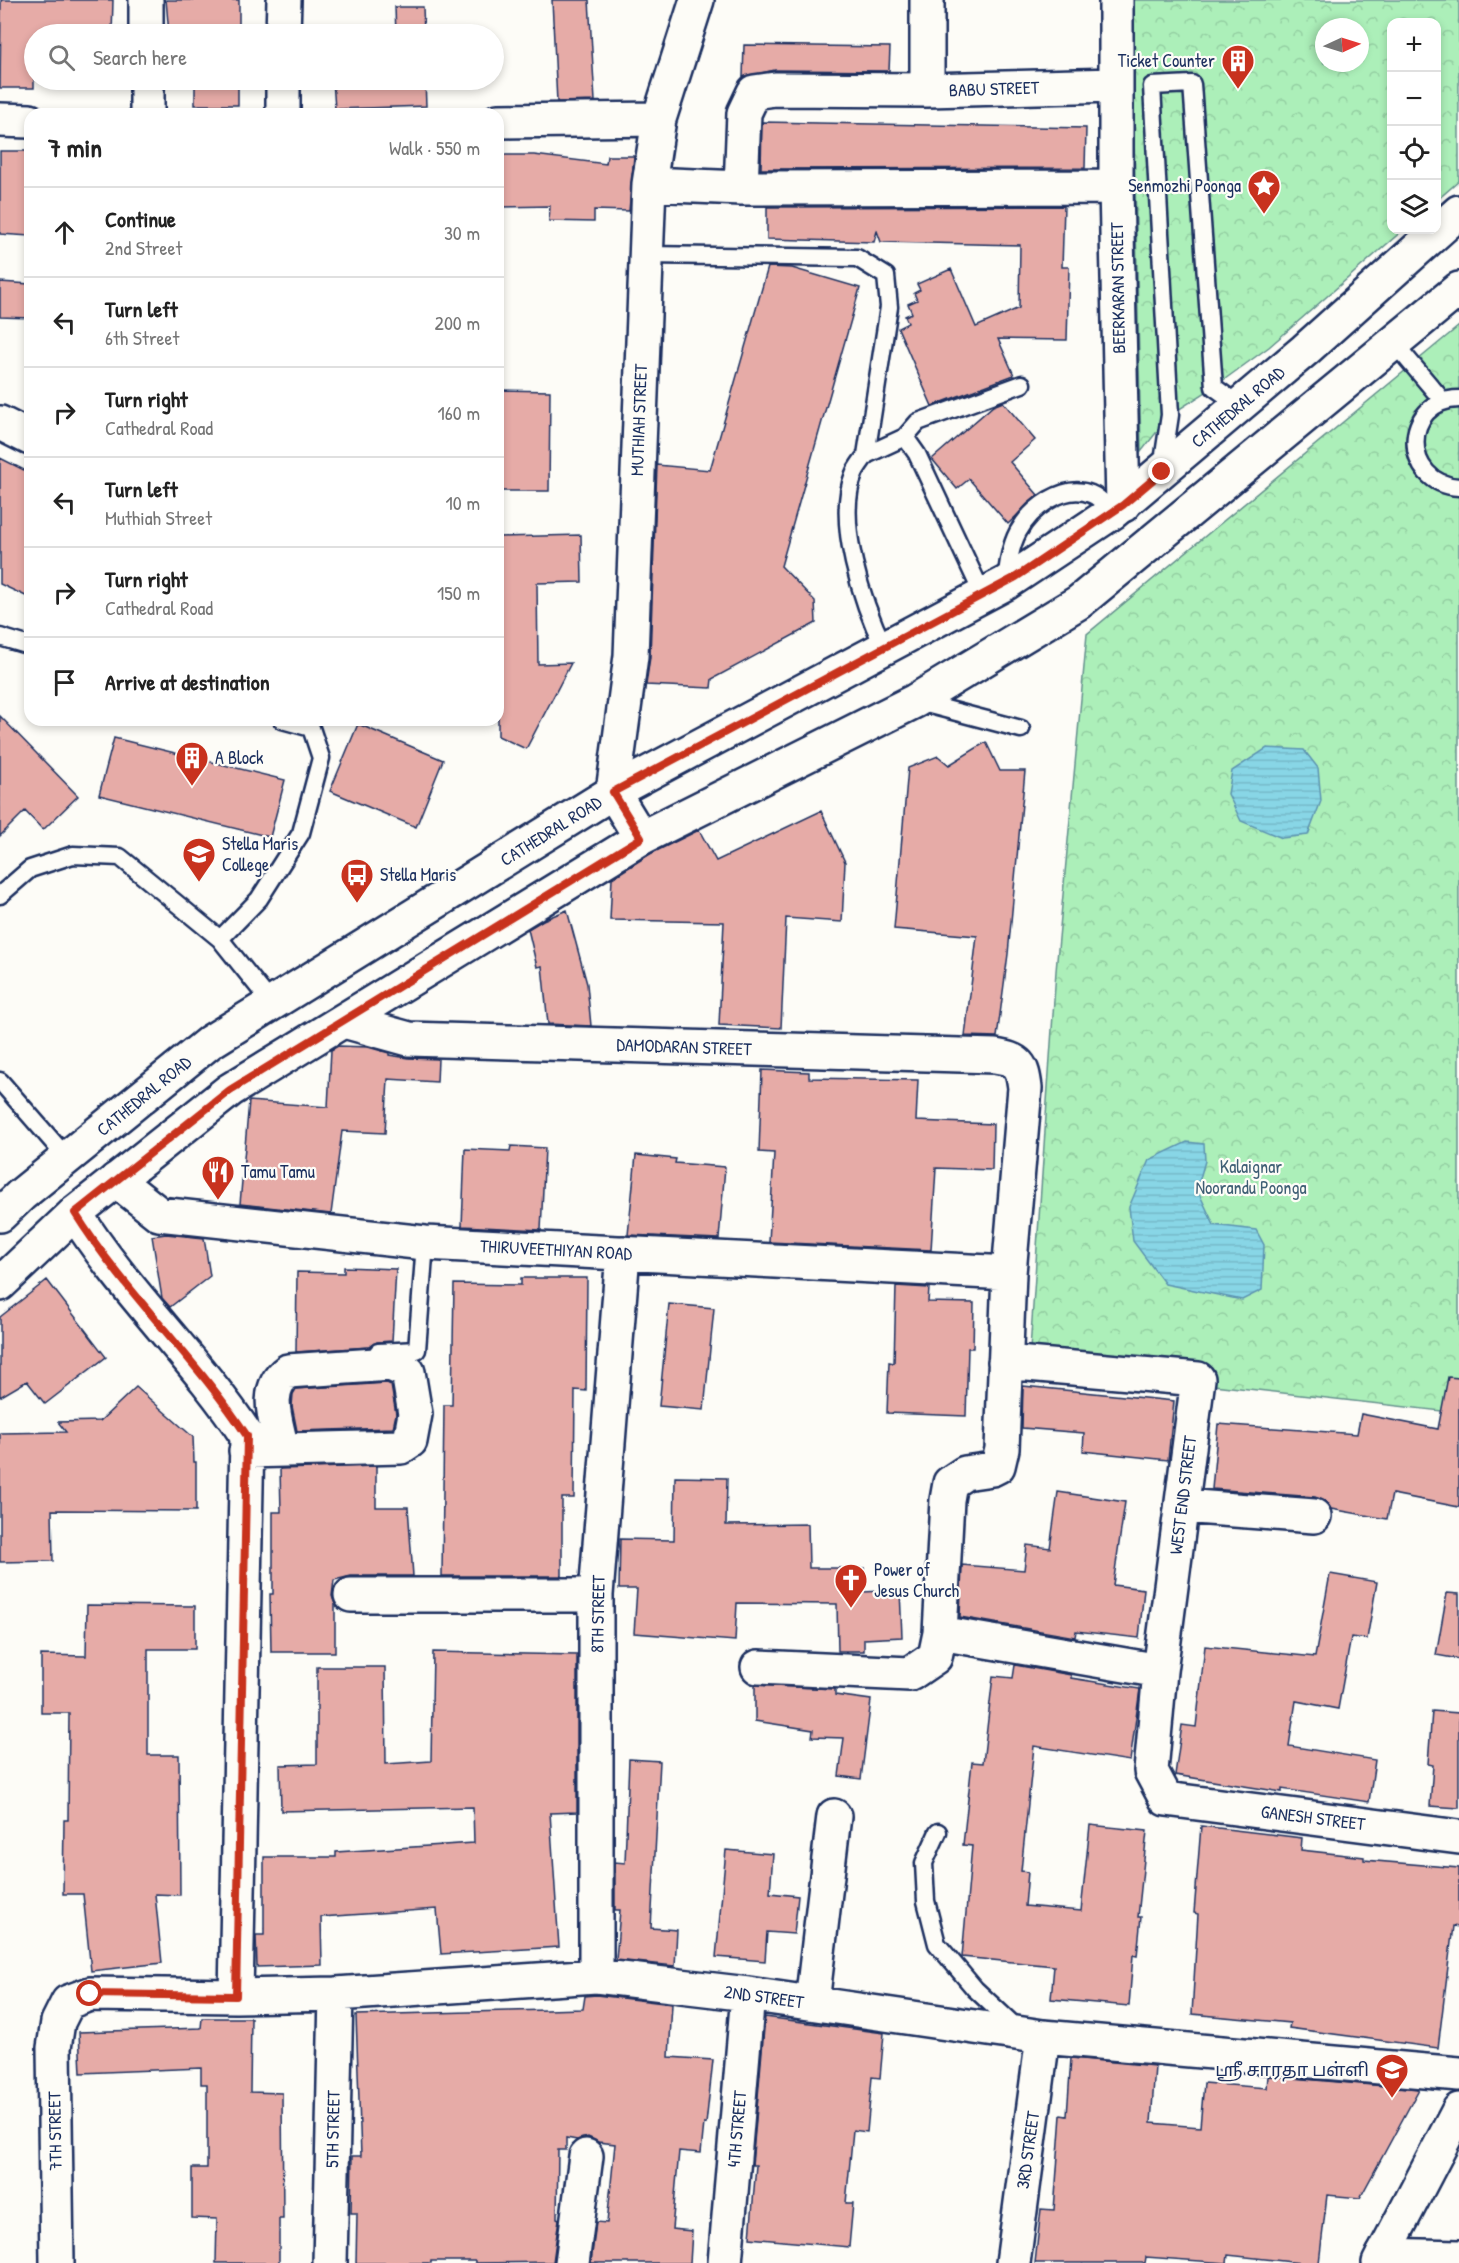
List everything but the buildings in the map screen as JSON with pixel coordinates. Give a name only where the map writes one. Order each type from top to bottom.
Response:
[{"type":"street","points":[[146,0],[146,24]]},
{"type":"street","points":[[283,24],[284,0]]},
{"type":"street","name":"MUTHIAH STREET","points":[[613,792],[631,656],[649,184],[659,119],[697,0]]},
{"type":"street","name":"BABU STREET","points":[[927,0],[927,90],[1116,85]]},
{"type":"street","name":"BEERKARAN STREET","points":[[1116,0],[1118,508]]},
{"type":"street","points":[[741,188],[744,113],[754,92],[775,88],[927,90]]},
{"type":"street","points":[[147,90],[147,108]]},
{"type":"street","points":[[283,90],[283,108]]},
{"type":"street","points":[[504,121],[659,119]]},
{"type":"street","points":[[0,120],[24,121]]},
{"type":"street","points":[[649,184],[741,188],[1116,187]]},
{"type":"street","name":"CATHEDRAL ROAD","points":[[0,1215],[210,1042],[613,792],[995,589],[1118,508],[1305,350],[1459,212]]},
{"type":"street","points":[[0,1284],[75,1213],[230,1090],[641,838],[915,701],[1079,602],[1459,289]]},
{"type":"street","points":[[0,423],[24,435]]},
{"type":"street","points":[[613,792],[641,838]]},
{"type":"street","name":"DAMODARAN STREET","points":[[344,1021],[409,1039],[995,1056],[1012,1059],[1022,1069],[1025,1088],[1009,1273]]},
{"type":"street","name":"THIRUVEETHIYAN ROAD","points":[[116,1180],[159,1214],[425,1243],[1009,1273]]},
{"type":"street","points":[[75,1213],[99,1251],[223,1400],[247,1436],[236,1996]]},
{"type":"street","name":"8TH STREET","points":[[596,1976],[596,1595],[623,1253]]},
{"type":"street","points":[[758,1667],[910,1674],[935,1657],[940,1633],[947,1500],[950,1483],[965,1473],[998,1466],[1002,1449],[1009,1273]]},
{"type":"street","name":"WEST END STREET","points":[[1005,1362],[1198,1379],[1160,1671],[1150,1771],[1166,1799]]},
{"type":"street","points":[[246,1451],[282,1450]]},
{"type":"street","points":[[1182,1506],[1314,1516]]},
{"type":"street","points":[[351,1595],[596,1595]]},
{"type":"street","points":[[940,1633],[1160,1671]]},
{"type":"street","name":"GANESH STREET","points":[[1166,1799],[1459,1837]]},
{"type":"street","points":[[812,2003],[834,1816]]},
{"type":"street","name":"2ND STREET","points":[[69,2002],[90,1994],[236,1996],[336,1994],[596,1976],[748,1994],[1033,2035],[1459,2074]]},
{"type":"street","name":"5TH STREET","points":[[330,2263],[336,1994]]},
{"type":"street","name":"4TH STREET","points":[[725,2263],[748,1994]]},
{"type":"street","name":"7TH STREET","points":[[57,2263],[54,2048],[58,2022],[69,2002]]},
{"type":"street","name":"3RD STREET","points":[[1013,2263],[1033,2035]]},
{"type":"street","points":[[1456,2121],[1381,2259],[1459,2257]]},
{"type":"street","points":[[572,2263],[585,2156]]},
{"type":"lane","points":[[1162,472],[1170,415],[1152,86],[1192,84],[1214,387],[1239,405]]},
{"type":"lane","points":[[646,255],[857,258],[886,276],[888,307],[866,455],[853,475],[847,506],[851,551],[869,617],[884,648]]},
{"type":"lane","points":[[1394,343],[1451,400],[1430,409],[1421,419],[1416,432],[1415,446],[1418,460],[1425,472],[1436,481],[1449,487],[1459,488]]},
{"type":"lane","points":[[866,455],[904,437],[918,422],[1022,384]]},
{"type":"lane","points":[[904,437],[917,454],[995,589]]},
{"type":"lane","points":[[995,589],[1018,531],[1041,507],[1067,491],[1078,490],[1094,495],[1118,508]]},
{"type":"lane","points":[[0,636],[24,644]]},
{"type":"lane","points":[[915,701],[1021,729]]},
{"type":"lane","points":[[220,939],[259,899],[302,833],[321,758],[311,728],[304,726]]},
{"type":"lane","points":[[0,895],[30,869],[74,855],[120,857],[220,939],[272,1004]]},
{"type":"lane","points":[[0,1081],[67,1158]]},
{"type":"lane","points":[[302,1355],[417,1350],[425,1243]]},
{"type":"lane","points":[[938,1832],[924,1863],[926,1901],[937,1944],[975,1989],[1033,2035]]},
{"type":"green space","name":"Senmozhi Poonga","points":[[1131,0],[1459,0],[1459,181],[1441,197],[1441,18],[1387,18],[1387,234],[1398,234],[1269,347],[1214,387],[1170,415],[1141,452]]},
{"type":"green space","name":"Kalaignar Noorandu Poonga","points":[[1459,326],[1459,1413],[1029,1364],[1056,971],[1087,634]]},
{"type":"water","points":[[1267,748],[1304,750],[1318,768],[1321,801],[1308,835],[1282,838],[1241,821],[1228,794],[1232,771]]},
{"type":"water","points":[[1187,1142],[1204,1144],[1205,1161],[1197,1189],[1214,1225],[1256,1230],[1264,1245],[1262,1290],[1242,1300],[1165,1284],[1133,1241],[1129,1207],[1149,1160]]},
{"type":"place","name":"Ticket Counter","points":[[1238,90]]},
{"type":"place","name":"Senmozhi Poonga","points":[[1264,215]]},
{"type":"place","name":"A Block","points":[[192,787]]},
{"type":"place","name":"Stella Maris College","points":[[199,883]]},
{"type":"place","name":"Stella Maris","points":[[357,904]]},
{"type":"place","name":"Tamu Tamu","points":[[218,1201]]},
{"type":"place","name":"Power of Jesus Church","points":[[851,1609]]},
{"type":"place","name":"ஸ்ரீ சாரதா பள்ளி","points":[[1392,2099]]},
{"type":"route","points":[[90,1994],[236,1996],[247,1436],[223,1400],[99,1251],[75,1213],[230,1090],[641,838],[613,792],[1016,577],[1123,505],[1162,472]]}]
